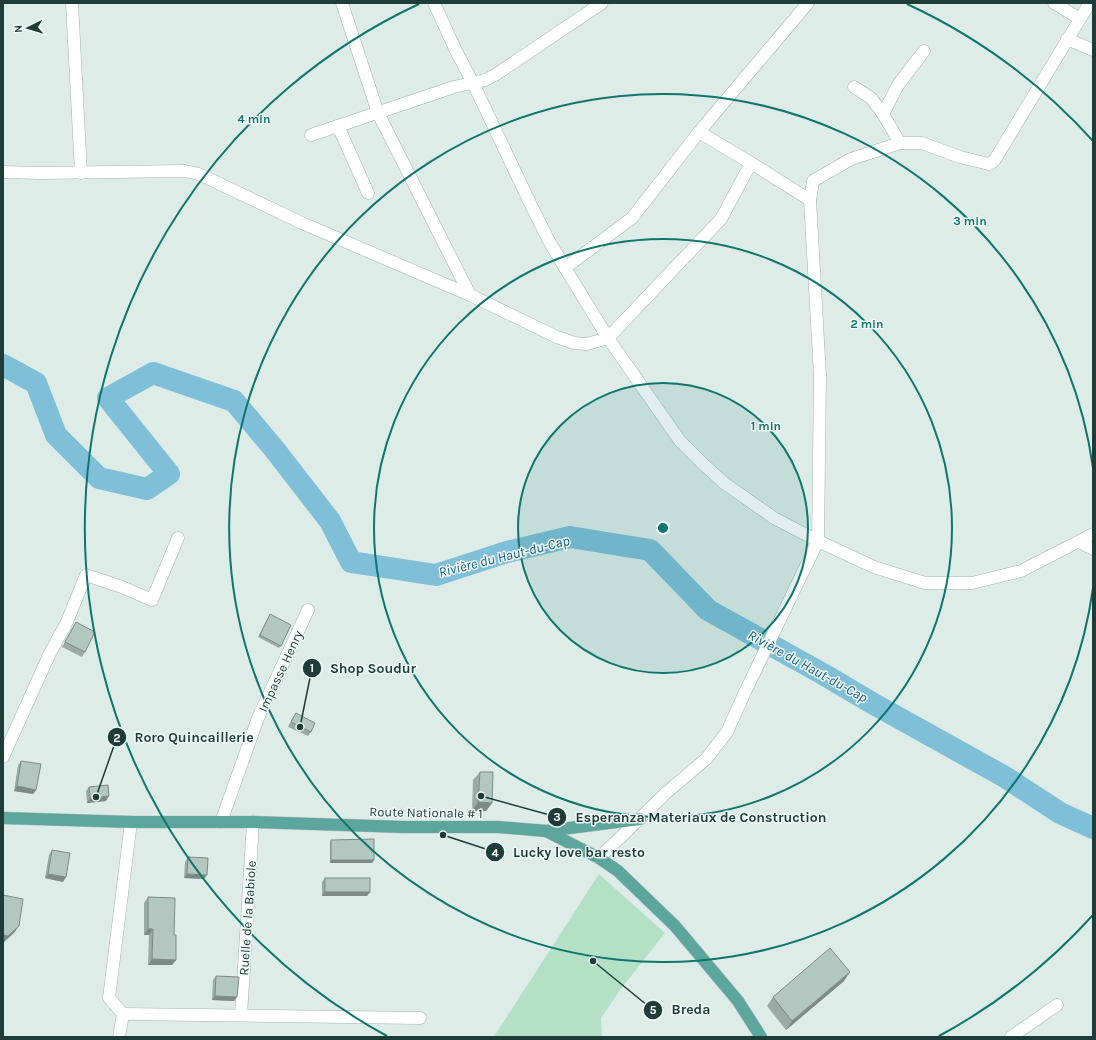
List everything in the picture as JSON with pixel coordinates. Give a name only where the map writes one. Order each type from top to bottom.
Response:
[{"type":"main road","name":"Route Nationale # 1","points":[[3,818],[131,822],[253,822],[403,827],[498,827],[546,831],[599,858],[618,871],[675,926],[738,1001],[761,1037]]},
{"type":"main road","points":[[546,831],[640,819]]},
{"type":"street","points":[[72,3],[81,173]]},
{"type":"street","points":[[342,3],[378,113],[470,295]]},
{"type":"street","points":[[434,3],[534,211],[565,268],[608,338],[680,441],[724,483],[774,518],[818,541],[874,567],[925,583],[972,584],[1021,571],[1093,534]]},
{"type":"street","points":[[311,135],[454,87],[485,80],[495,75],[602,3]]},
{"type":"street","points":[[565,268],[632,218],[699,132],[808,3]]},
{"type":"street","points":[[1054,3],[1080,19]]},
{"type":"street","points":[[599,858],[667,792],[706,759],[727,732],[818,541],[820,376],[810,200],[814,181],[851,159],[900,143],[922,143],[960,157],[990,164],[994,161],[1004,146],[1090,3]]},
{"type":"street","points":[[1067,39],[1093,50]]},
{"type":"street","points":[[884,114],[898,85],[924,51]]},
{"type":"street","points":[[854,87],[871,98],[884,114],[900,143]]},
{"type":"street","points":[[338,126],[368,193]]},
{"type":"street","points":[[699,132],[752,163],[810,200]]},
{"type":"street","points":[[3,172],[81,173],[185,171],[199,174],[302,223],[470,295],[557,337],[568,341],[587,344],[608,338],[721,219],[752,163]]},
{"type":"street","points":[[3,757],[50,653],[66,624],[86,575],[122,587],[152,600],[178,538]]},
{"type":"street","points":[[1079,542],[1093,549]]},
{"type":"street","name":"Impasse Henry","points":[[221,822],[258,718],[308,610]]},
{"type":"street","points":[[131,822],[109,998],[123,1014],[420,1018]]},
{"type":"street","name":"Ruelle de la Babiole","points":[[241,1015],[253,822]]},
{"type":"street","points":[[1011,1037],[1058,1005]]},
{"type":"street","points":[[119,1037],[123,1014]]},
{"type":"green space","points":[[599,874],[665,933],[620,990],[601,1018],[602,1037],[497,1037],[495,1035]]},
{"type":"building","points":[[270,614],[291,625],[281,646],[260,635]]},
{"type":"building","points":[[76,622],[95,632],[85,652],[65,642]]},
{"type":"building","points":[[296,713],[315,723],[311,732],[291,722]]},
{"type":"building","points":[[21,761],[41,764],[36,790],[17,786]]},
{"type":"building","points":[[480,772],[493,772],[492,803],[478,802]]},
{"type":"building","points":[[108,785],[109,796],[90,798],[89,787]]},
{"type":"building","points":[[374,839],[374,860],[331,860],[331,840]]},
{"type":"building","points":[[52,850],[70,853],[66,877],[48,874]]},
{"type":"building","points":[[188,857],[208,858],[207,875],[187,874]]},
{"type":"building","points":[[325,878],[370,878],[370,892],[325,892]]},
{"type":"building","points":[[3,895],[23,899],[19,926],[8,936],[3,935]]},
{"type":"building","points":[[148,897],[175,898],[174,935],[176,935],[176,960],[152,959],[153,929],[148,929]]},
{"type":"building","points":[[830,948],[850,972],[792,1021],[773,997]]},
{"type":"building","points":[[216,976],[239,977],[237,997],[215,996]]},
{"type":"waterway","name":"Rivière du Haut-du-Cap","points":[[3,365],[36,383],[56,435],[99,478],[147,489],[169,474],[108,398],[153,373],[234,401],[275,450],[330,521],[351,562],[436,575],[507,552],[570,537],[650,550],[708,610],[1005,777],[1060,813],[1093,828]]},
{"type":"place","name":"Shop Soudur","points":[[300,727]]},
{"type":"place","name":"Esperanza Materiaux de Construction","points":[[481,796]]},
{"type":"place","name":"Roro Quincaillerie","points":[[96,797]]},
{"type":"place","name":"Lucky love bar resto","points":[[443,835]]},
{"type":"place","name":"Breda","points":[[593,961]]}]
